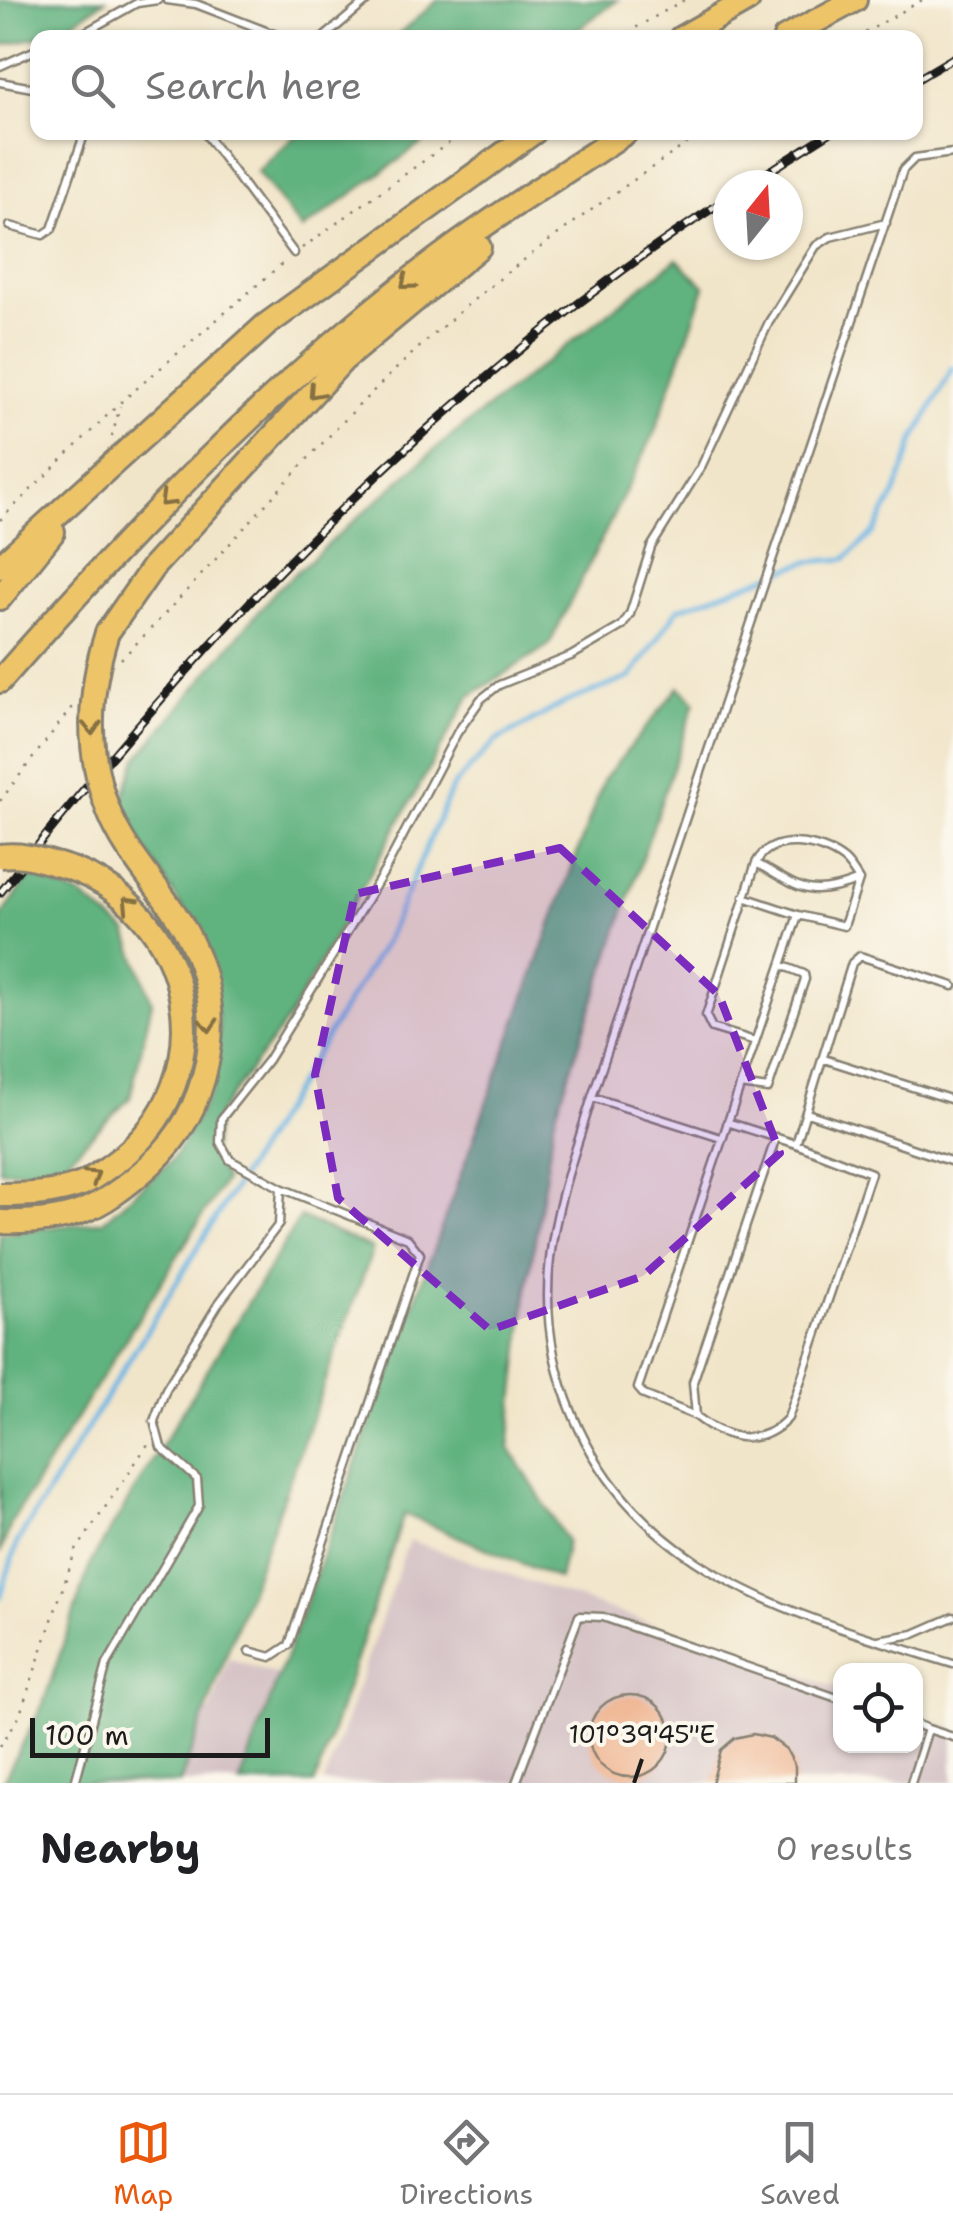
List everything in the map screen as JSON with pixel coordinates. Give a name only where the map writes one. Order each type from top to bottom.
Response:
[{"type":"highway","points":[[695,30],[748,0]]},
{"type":"highway","points":[[799,30],[855,0]]},
{"type":"highway","points":[[0,566],[266,324],[523,140]]},
{"type":"highway","points":[[0,680],[106,561],[236,430],[420,272],[614,140]]},
{"type":"highway","points":[[0,1222],[39,1223],[87,1214],[124,1188],[164,1152],[192,1110],[209,1067],[211,1020],[195,948],[109,813],[90,736],[93,679],[108,634],[153,567],[343,360],[573,167]]},
{"type":"highway","points":[[0,598],[105,467]]},
{"type":"highway","points":[[0,856],[19,854],[84,872],[117,891],[158,934],[170,959],[186,1019],[184,1056],[160,1118],[138,1145],[86,1182],[43,1196],[0,1195]]},
{"type":"lane","points":[[88,30],[137,3],[158,0]]},
{"type":"lane","points":[[167,0],[196,4],[263,30]]},
{"type":"lane","points":[[332,30],[368,0]]},
{"type":"lane","points":[[0,66],[30,52]]},
{"type":"lane","points":[[0,82],[30,88]]},
{"type":"lane","points":[[10,226],[43,235],[52,230],[81,140]]},
{"type":"lane","points":[[210,140],[294,254]]},
{"type":"lane","points":[[953,153],[915,158],[903,170],[592,1097],[555,1219],[547,1302],[556,1365],[584,1442],[608,1483],[646,1526],[693,1560],[758,1597],[953,1664]]},
{"type":"lane","points":[[249,1651],[270,1657],[289,1646],[420,1259],[416,1245],[408,1239],[281,1188],[224,1156],[218,1129],[227,1108],[268,1060],[384,870],[457,732],[481,699],[498,685],[571,656],[622,626],[630,614],[651,547],[701,467],[798,272],[816,246],[830,237],[886,223]]},
{"type":"lane","points":[[755,1041],[706,1024],[744,897],[766,848],[788,842],[844,860],[859,880]]},
{"type":"lane","points":[[756,864],[810,891],[827,893],[859,880]]},
{"type":"lane","points":[[744,897],[844,926],[859,880]]},
{"type":"lane","points":[[727,1122],[870,1173],[788,1418],[774,1433],[754,1439],[730,1436],[696,1416],[644,1396],[638,1388],[721,1138],[798,914]]},
{"type":"lane","points":[[796,1144],[852,963],[860,956],[953,986]]},
{"type":"lane","points":[[740,1085],[768,1089],[804,979],[804,974],[781,965]]},
{"type":"lane","points":[[824,1059],[953,1100]]},
{"type":"lane","points":[[592,1097],[721,1138]]},
{"type":"lane","points":[[807,1113],[953,1162]]},
{"type":"lane","points":[[696,1416],[693,1382],[776,1137]]},
{"type":"lane","points":[[75,1783],[107,1664],[199,1506],[201,1492],[197,1479],[161,1447],[154,1421],[166,1389],[218,1303],[279,1224],[281,1188]]},
{"type":"lane","points":[[516,1783],[579,1616],[603,1617],[833,1697]]},
{"type":"lane","points":[[877,1640],[914,1634],[953,1617]]},
{"type":"lane","points":[[923,1727],[953,1737]]},
{"type":"lane","points":[[911,1783],[928,1729]]},
{"type":"path","points":[[632,30],[684,0]]},
{"type":"path","points":[[870,30],[922,0]]},
{"type":"path","points":[[0,520],[121,402],[294,254],[453,140]]},
{"type":"path","points":[[118,662],[300,465],[441,327],[552,238],[693,140]]},
{"type":"path","points":[[105,467],[121,402]]},
{"type":"path","points":[[0,801],[76,703]]},
{"type":"path","points":[[0,1746],[19,1717],[76,1552],[155,1435]]},
{"type":"highlighted area","points":[[560,848],[719,995],[780,1153],[643,1276],[490,1330],[338,1198],[315,1075],[355,894]]},
{"type":"shaded area","points":[[409,1540],[833,1687],[833,1753],[923,1753],[923,1717],[953,1728],[953,1783],[324,1783]]},
{"type":"shaded area","points":[[229,1658],[283,1677],[245,1783],[164,1783],[192,1706],[210,1712]]},
{"type":"green space","points":[[0,0],[105,0],[62,30],[30,30],[30,39],[0,46]]},
{"type":"green space","points":[[438,0],[618,0],[577,30],[403,30]]},
{"type":"green space","points":[[290,140],[426,140],[302,230],[257,172]]},
{"type":"green space","points":[[677,259],[705,287],[654,434],[549,645],[470,696],[289,1018],[218,1113],[212,1154],[225,1180],[12,1521],[0,1554],[0,1233],[103,1221],[172,1160],[212,1090],[219,1027],[205,944],[119,808],[137,759],[275,591],[439,446]]},
{"type":"green space","points":[[679,687],[695,702],[555,1116],[526,1296],[509,1447],[567,1541],[559,1579],[404,1514],[315,1783],[240,1783],[604,779]]},
{"type":"green space","points":[[30,875],[83,897],[127,932],[152,1002],[130,1098],[58,1169],[0,1171],[0,919]]},
{"type":"green space","points":[[300,1217],[373,1249],[180,1783],[2,1783],[43,1704],[91,1562]]},
{"type":"building","points":[[622,1695],[638,1695],[664,1713],[671,1736],[668,1752],[659,1765],[638,1777],[622,1777],[596,1759],[589,1744],[589,1728],[607,1702]]},
{"type":"building","points":[[753,1734],[771,1738],[786,1749],[795,1766],[795,1783],[712,1783],[721,1750],[735,1738]]},
{"type":"waterway","points":[[0,1598],[17,1543],[387,938],[453,786],[496,741],[566,702],[631,677],[678,609],[807,562],[845,559],[874,532],[895,494],[915,438],[953,368]]},
{"type":"railway","points":[[923,76],[953,58]]},
{"type":"railway","points":[[771,170],[818,140]]},
{"type":"railway","points":[[0,893],[161,699],[336,515],[524,346],[624,269],[713,208]]}]
